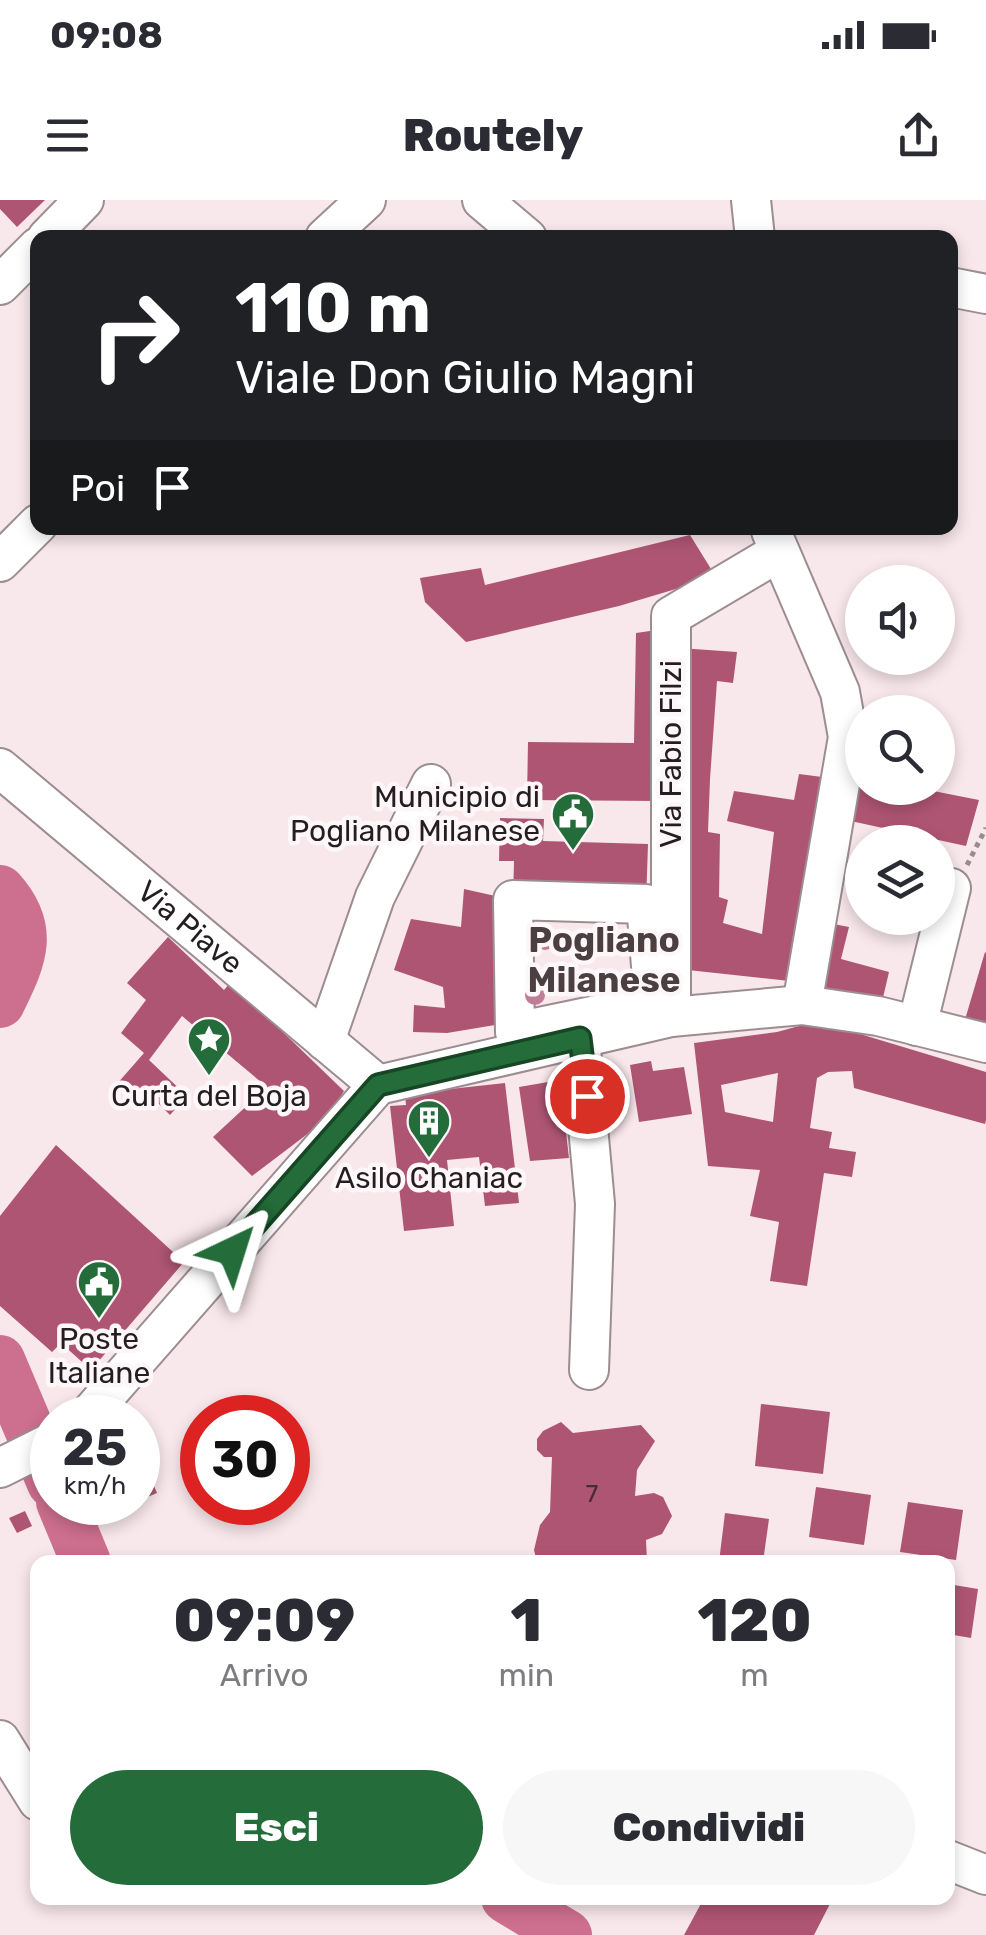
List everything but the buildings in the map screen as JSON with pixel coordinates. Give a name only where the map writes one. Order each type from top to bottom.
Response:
[{"type":"street","points":[[55,230],[84,200]]},
{"type":"street","points":[[334,230],[366,200]]},
{"type":"street","points":[[482,200],[518,230]]},
{"type":"street","points":[[751,200],[754,230]]},
{"type":"street","points":[[0,285],[30,255]]},
{"type":"street","points":[[958,289],[986,294]]},
{"type":"street","points":[[0,562],[30,532]]},
{"type":"street","points":[[774,540],[840,692],[848,737],[846,825]]},
{"type":"street","name":"Via Fabio Filzi","points":[[663,1010],[671,616],[774,540]]},
{"type":"street","name":"Via Piave","points":[[0,768],[378,1085]]},
{"type":"street","points":[[325,1040],[376,897],[431,784]]},
{"type":"street","points":[[802,1004],[845,862]]},
{"type":"street","points":[[663,1010],[646,904],[514,900],[515,1032],[663,1010],[802,1004],[986,1043]]},
{"type":"street","points":[[917,1026],[935,935]]},
{"type":"street","points":[[106,1395],[378,1085],[580,1038],[663,1010]]},
{"type":"street","points":[[580,1038],[595,1204],[589,1370]]},
{"type":"street","points":[[0,1740],[30,1789]]},
{"type":"street","points":[[955,1863],[986,1875]]},
{"type":"path","points":[[955,874],[980,846],[986,828]]},
{"type":"waterway","points":[[0,890],[22,933],[19,960],[0,1003]]},
{"type":"waterway","points":[[0,1360],[30,1431]]},
{"type":"waterway","points":[[71,1525],[83,1555]]},
{"type":"waterway","points":[[518,1905],[567,1935]]},
{"type":"place","name":"Municipio di Pogliano Milanese","points":[[573,852]]},
{"type":"place","name":"Curta del Boja","points":[[209,1077]]},
{"type":"place","name":"Asilo Chaniac","points":[[429,1159]]},
{"type":"place","name":"Poste Italiane","points":[[99,1320]]},
{"type":"district","name":"Pogliano Milanese","points":[[604,960]]},
{"type":"route","points":[[232,1251],[378,1085],[580,1038],[587,1096]]}]
